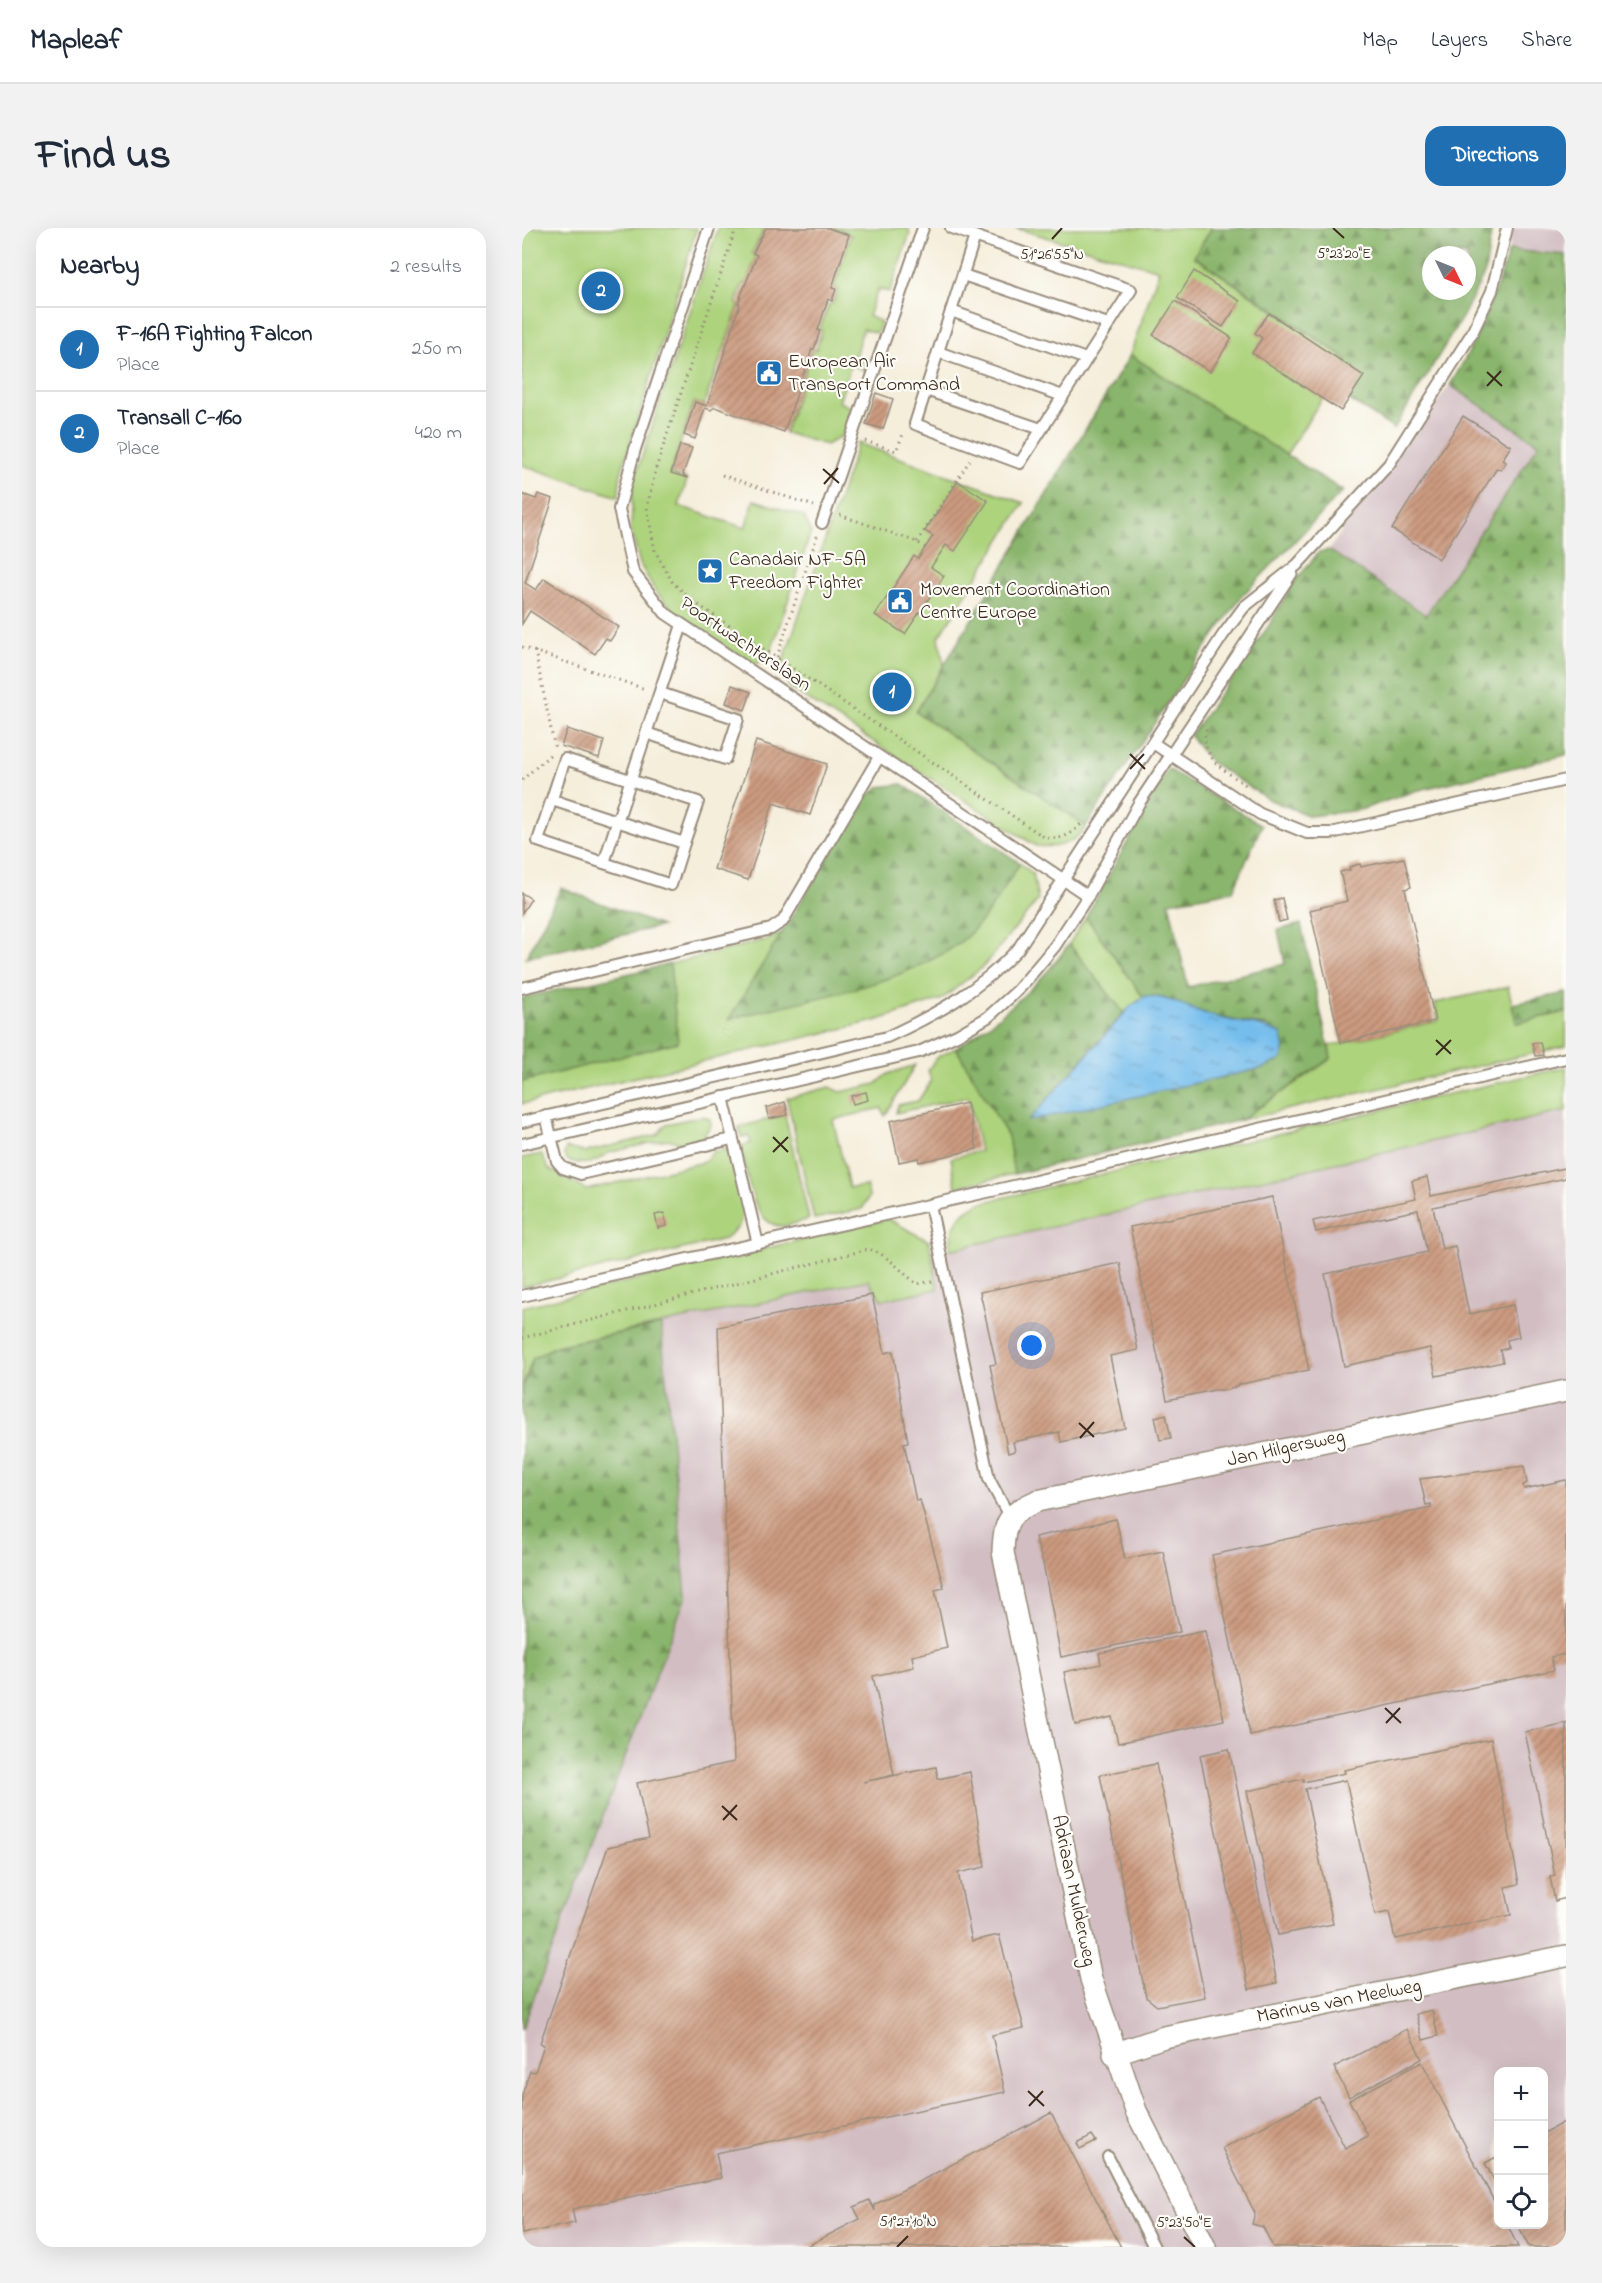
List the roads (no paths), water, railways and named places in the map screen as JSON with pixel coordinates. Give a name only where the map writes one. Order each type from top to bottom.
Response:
[{"type":"street","name":"Jan Hilgersweg","points":[[1010,1518],[1021,1508],[1037,1501],[1566,1391]]},
{"type":"street","name":"Adriaan Mulderweg","points":[[1010,1518],[1005,1527],[1003,1552],[1091,1979],[1114,2054],[1136,2111],[1205,2247]]},
{"type":"street","name":"Marinus van Meelweg","points":[[1114,2054],[1164,2037],[1566,1956]]},
{"type":"lane","name":"Poortwachterslaan","points":[[709,228],[635,449],[619,510],[633,572],[665,613],[682,626],[1088,896]]},
{"type":"lane","points":[[822,524],[923,228]]},
{"type":"lane","points":[[951,228],[975,236],[1131,290],[1020,463],[915,424],[975,236]]},
{"type":"lane","points":[[522,1122],[887,1037],[935,1015],[992,976],[1018,949],[1223,635],[1244,608],[1297,565],[1389,464],[1472,333],[1492,291],[1507,228]]},
{"type":"lane","points":[[963,275],[1108,324]]},
{"type":"lane","points":[[951,311],[1086,359]]},
{"type":"lane","points":[[938,352],[1063,396]]},
{"type":"lane","points":[[926,390],[1041,429]]},
{"type":"lane","points":[[522,1144],[919,1052],[957,1035],[988,1017],[1018,990],[1055,946],[1088,896],[1139,803],[1297,565]]},
{"type":"lane","points":[[604,863],[682,626]]},
{"type":"lane","points":[[646,733],[725,759],[738,719],[660,693]]},
{"type":"lane","points":[[1152,743],[1260,814],[1307,833],[1331,833],[1566,780]]},
{"type":"lane","points":[[522,988],[771,929],[783,921],[879,756]]},
{"type":"lane","points":[[565,759],[631,780],[698,802],[670,885],[538,841],[565,759]]},
{"type":"lane","points":[[552,800],[684,843]]},
{"type":"lane","points":[[522,1296],[1566,1059]]},
{"type":"lane","points":[[723,1098],[758,1244]]},
{"type":"lane","points":[[546,1116],[557,1161],[563,1168],[581,1174],[732,1139]]},
{"type":"lane","points":[[930,1205],[989,1479],[1010,1518]]},
{"type":"lane","points":[[1108,2157],[1154,2247]]},
{"type":"water","points":[[1145,996],[1162,998],[1213,1016],[1273,1030],[1281,1034],[1285,1048],[1281,1060],[1263,1068],[1028,1121],[1130,1007]]},
{"type":"place","name":"Transall C-160","points":[[601,291]]},
{"type":"place","name":"European Air Transport Command","points":[[769,373]]},
{"type":"place","name":"Canadair NF-5A Freedom Fighter","points":[[710,571]]},
{"type":"place","name":"Movement Coordination Centre Europe","points":[[900,601]]},
{"type":"place","name":"F-16A Fighting Falcon","points":[[892,692]]}]
